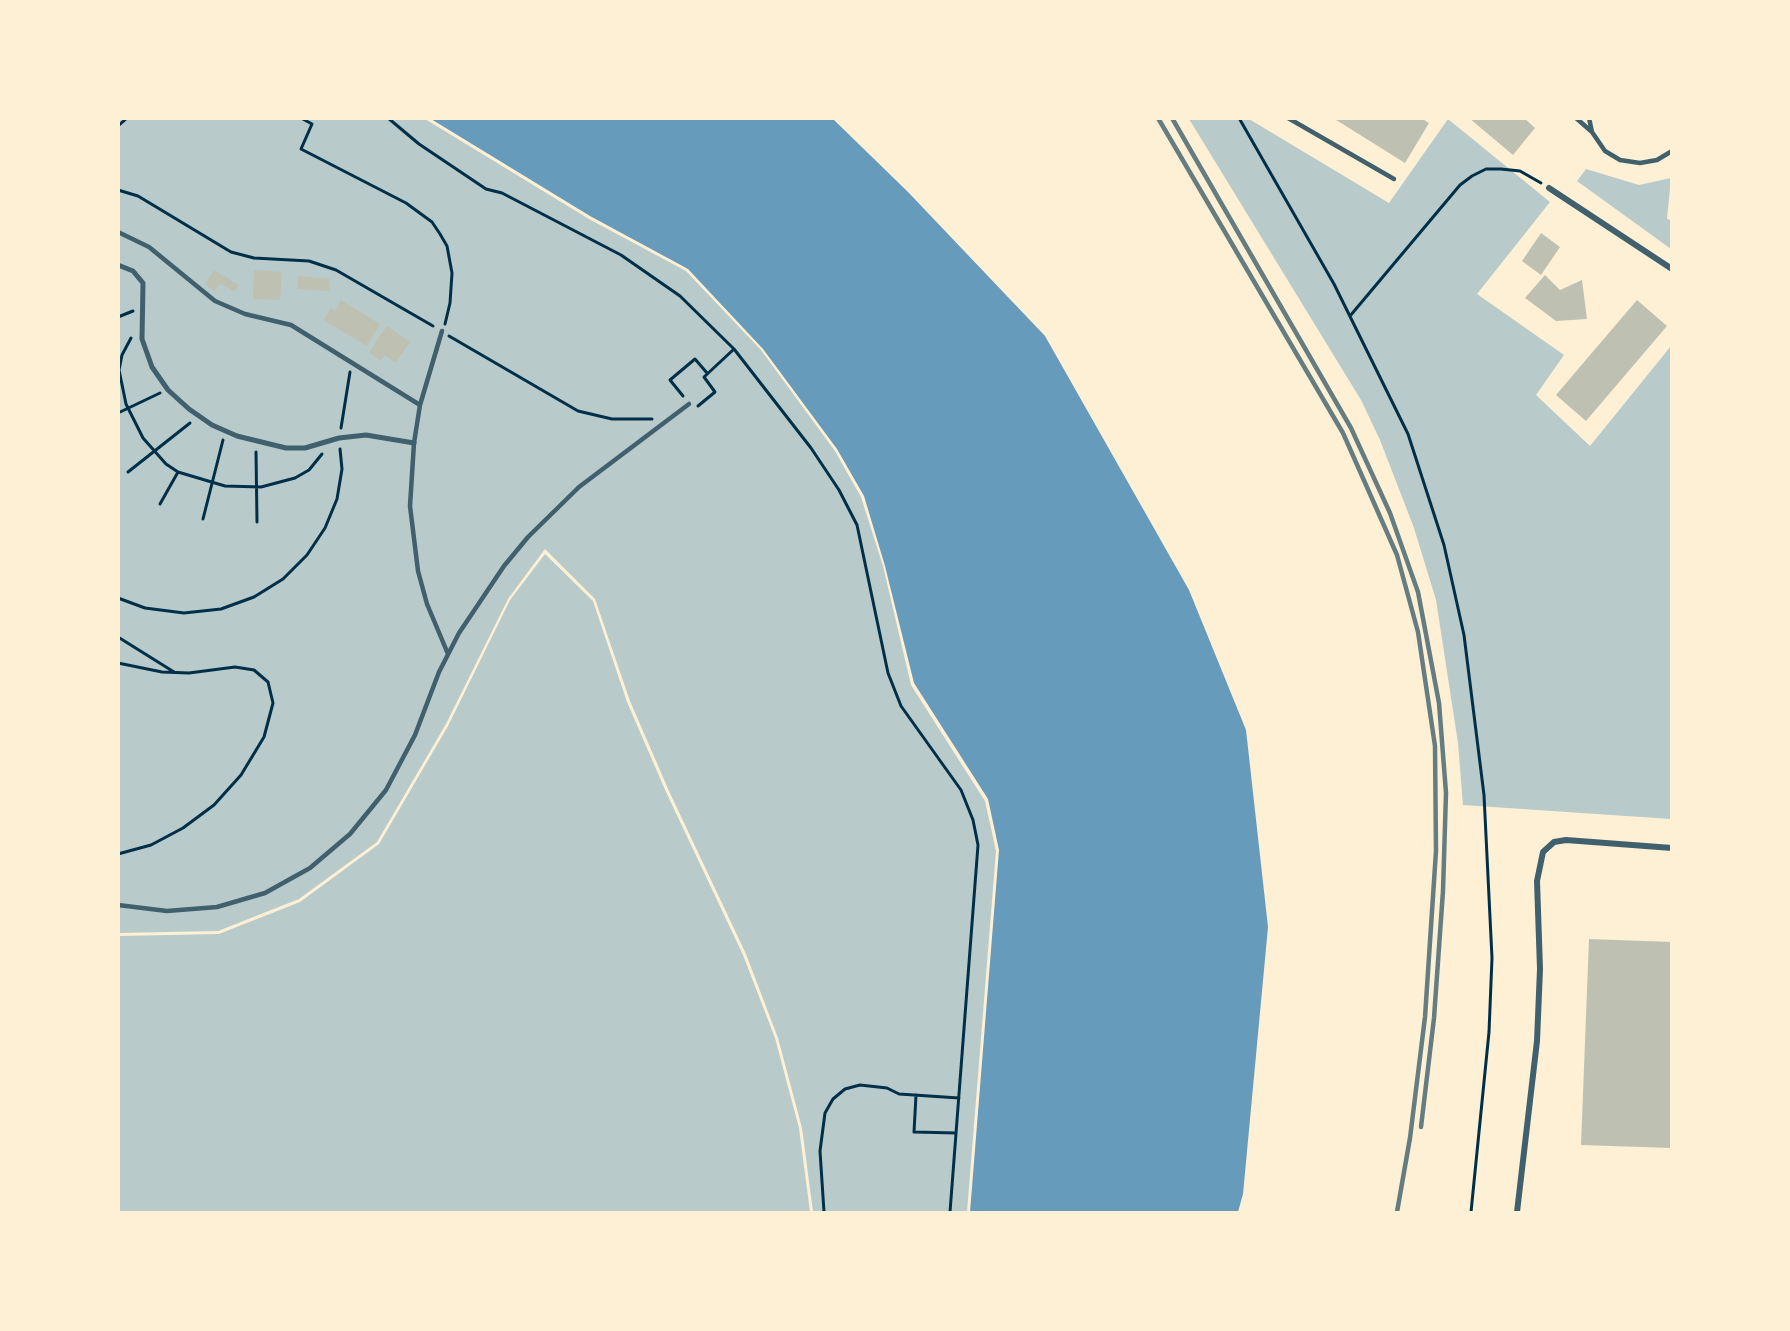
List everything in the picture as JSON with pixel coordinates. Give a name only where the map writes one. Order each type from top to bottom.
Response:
[{"type":"street","points":[[1550,188],[1671,269]]},
{"type":"street","points":[[118,265],[133,271],[143,284],[144,291],[140,309],[142,339],[152,367],[168,390],[199,416],[225,430],[256,442],[285,448],[305,448],[339,438],[375,436],[414,443]]},
{"type":"street","points":[[1517,1212],[1537,1041],[1540,969],[1537,893],[1540,860],[1543,852],[1554,842],[1573,840],[1671,848]]},
{"type":"lane","points":[[1288,118],[1394,179]]},
{"type":"lane","points":[[1576,118],[1592,132],[1605,151],[1620,160],[1640,164],[1669,156],[1671,151]]},
{"type":"lane","points":[[1590,118],[1592,132]]},
{"type":"lane","points":[[118,232],[149,247],[215,301],[245,314],[291,325],[420,405]]},
{"type":"lane","points":[[442,331],[420,405],[414,443],[410,506],[412,539],[427,604],[448,654]]},
{"type":"lane","points":[[118,906],[167,911],[217,907],[265,893],[310,868],[350,834],[386,790],[415,735],[448,654],[481,597],[528,537],[579,487],[689,404]]},
{"type":"path","points":[[118,126],[127,118]]},
{"type":"path","points":[[387,118],[419,144],[486,189],[502,193],[640,267],[680,296],[734,350],[811,448],[839,490],[856,525],[888,673],[901,706],[961,790],[973,820],[978,845],[951,1212]]},
{"type":"path","points":[[1239,118],[1350,316],[1408,434],[1444,545],[1464,635],[1477,723],[1484,795],[1492,958],[1489,1032],[1471,1212]]},
{"type":"path","points":[[301,119],[312,124],[301,149],[406,202],[432,222],[440,234],[447,246],[452,273],[450,303],[442,331]]},
{"type":"path","points":[[1350,316],[1460,185],[1472,176],[1486,169],[1520,171],[1550,188]]},
{"type":"path","points":[[118,190],[144,200],[231,252],[254,258],[309,261],[336,270],[578,411],[624,420],[671,416]]},
{"type":"path","points":[[118,317],[140,309]]},
{"type":"path","points":[[142,329],[128,341],[122,354],[119,370],[121,387],[128,409],[154,452],[178,472],[212,483],[257,487],[279,484],[309,470],[320,458],[328,441]]},
{"type":"path","points":[[707,373],[695,359],[670,380],[694,409],[715,392],[704,377],[734,350]]},
{"type":"path","points":[[118,598],[145,608],[184,613],[221,609],[254,597],[283,579],[313,546],[325,528],[337,499],[342,469],[339,438],[351,362]]},
{"type":"path","points":[[118,413],[168,390]]},
{"type":"path","points":[[128,472],[199,416]]},
{"type":"path","points":[[203,519],[225,430]]},
{"type":"path","points":[[256,442],[257,522]]},
{"type":"path","points":[[160,504],[178,472]]},
{"type":"path","points":[[118,637],[176,673]]},
{"type":"path","points":[[118,663],[149,671],[176,673],[235,667],[254,670],[268,681],[272,691],[271,718],[264,737],[241,775],[214,805],[183,828],[151,845],[118,854]]},
{"type":"path","points":[[824,1212],[820,1151],[825,1113],[833,1099],[845,1089],[860,1085],[887,1088],[899,1094],[959,1098]]},
{"type":"path","points":[[916,1095],[914,1132],[957,1132]]},
{"type":"shaded area","points":[[118,119],[425,119],[589,219],[686,271],[761,350],[835,451],[861,497],[883,566],[911,685],[985,801],[996,851],[967,1212],[813,1212],[802,1128],[778,1038],[746,954],[669,791],[630,701],[595,599],[545,549],[508,599],[446,724],[377,842],[299,899],[218,931],[119,933]]},
{"type":"shaded area","points":[[1189,119],[1249,119],[1389,203],[1448,119],[1550,202],[1477,294],[1564,355],[1536,395],[1590,446],[1671,346],[1671,819],[1463,805],[1458,743],[1436,600],[1414,528],[1380,440],[1361,400]]},
{"type":"shaded area","points":[[1586,169],[1639,185],[1671,178],[1667,219],[1671,220],[1671,249],[1577,181]]},
{"type":"shaded area","points":[[545,554],[593,601],[627,702],[666,792],[743,955],[775,1038],[799,1128],[810,1212],[119,1212],[119,936],[219,934],[300,902],[379,844],[448,726],[510,600]]},
{"type":"water","points":[[431,119],[833,119],[908,192],[1045,336],[1189,590],[1246,730],[1268,927],[1243,1194],[1238,1212],[970,1212],[999,850],[988,799],[914,683],[885,566],[864,496],[837,449],[763,349],[688,269],[590,216]]},
{"type":"building","points":[[1333,118],[1421,118],[1429,123],[1405,163]]},
{"type":"building","points":[[1469,118],[1524,118],[1535,128],[1513,155]]},
{"type":"building","points":[[1541,233],[1560,247],[1541,275],[1522,261]]},
{"type":"building","points":[[214,270],[239,285],[234,292],[220,283],[215,291],[205,285]]},
{"type":"building","points":[[254,270],[282,272],[280,300],[253,299]]},
{"type":"building","points":[[1545,275],[1560,290],[1582,280],[1587,319],[1556,321],[1525,298]]},
{"type":"building","points":[[298,276],[330,279],[329,291],[297,289]]},
{"type":"building","points":[[341,300],[380,324],[367,346],[324,320],[331,308],[335,311]]},
{"type":"building","points":[[1637,300],[1667,326],[1586,421],[1556,395]]},
{"type":"building","points":[[387,326],[410,342],[395,363],[385,355],[381,361],[369,352]]},
{"type":"building","points":[[1589,939],[1672,942],[1672,1148],[1581,1145]]},
{"type":"railway","points":[[1158,118],[1343,433],[1397,555],[1418,632],[1435,746],[1436,851],[1425,1017],[1410,1138],[1397,1212]]},
{"type":"railway","points":[[1172,118],[1351,428],[1390,513],[1418,592],[1439,703],[1446,793],[1443,891],[1434,1018],[1421,1127]]}]
